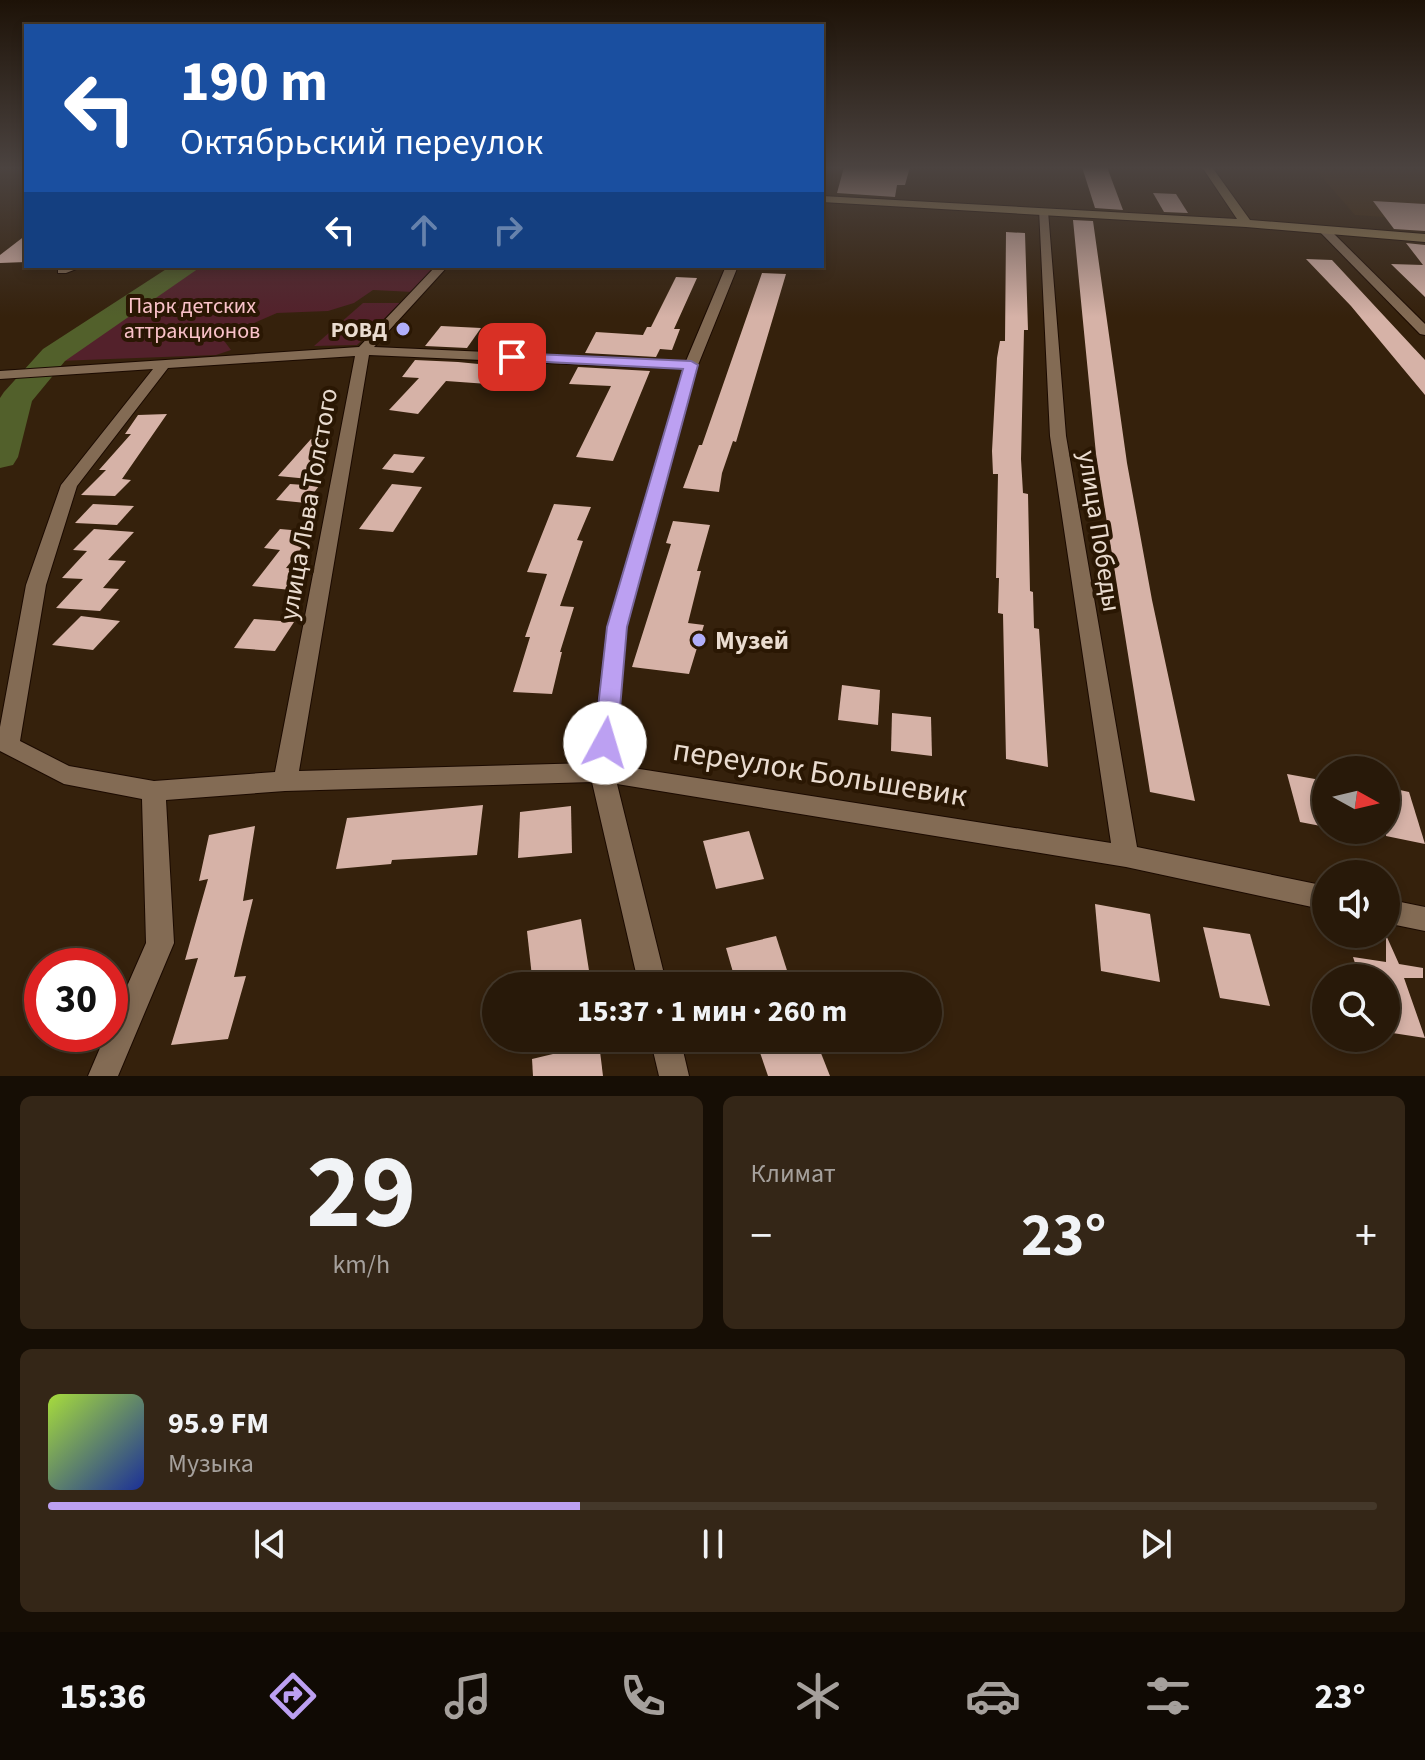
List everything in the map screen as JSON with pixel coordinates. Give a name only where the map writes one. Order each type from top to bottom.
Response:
[{"type":"main road","points":[[1148,217],[1425,238]]},
{"type":"main road","points":[[1242,217],[1246,223]]},
{"type":"street","name":"улица Победы","points":[[1043,217],[1058,436],[1126,856]]},
{"type":"street","points":[[1322,228],[1425,331]]},
{"type":"street","points":[[62,271],[72,268]]},
{"type":"street","points":[[363,351],[440,268]]},
{"type":"street","points":[[650,972],[602,772],[617,627],[691,365],[731,268]]},
{"type":"street","points":[[0,375],[363,351],[691,365]]},
{"type":"street","name":"улица Льва Толстого","points":[[285,781],[363,351]]},
{"type":"street","name":"переулок Большевик","points":[[164,364],[69,485],[36,585],[8,745],[64,775],[154,791],[285,781],[602,772],[1126,856],[1312,895]]},
{"type":"street","points":[[103,1076],[160,943],[154,791]]},
{"type":"street","points":[[1400,914],[1425,919]]},
{"type":"street","points":[[668,1052],[674,1076]]},
{"type":"shaded area","points":[[1386,217],[1425,217],[1425,220]]},
{"type":"green space","name":"Парк детских аттракционов","points":[[196,268],[435,268],[413,292],[373,290],[354,303],[328,311],[277,313],[227,335],[225,342],[231,350],[216,355],[58,361]]},
{"type":"green space","points":[[363,303],[400,303],[357,345],[314,346]]},
{"type":"building","points":[[1385,217],[1425,217],[1425,231],[1394,229]]},
{"type":"building","points":[[1073,220],[1093,221],[1127,463],[1152,600],[1195,801],[1150,792],[1096,454]]},
{"type":"building","points":[[1006,232],[1025,233],[1028,330],[1024,330],[1021,459],[1023,493],[1028,494],[1030,591],[1033,592],[1034,628],[1039,629],[1048,767],[1006,759],[1003,614],[998,613],[999,578],[996,578],[998,474],[993,474],[992,451],[997,358],[1000,341],[1005,341]]},
{"type":"building","points":[[24,237],[24,262],[0,263],[0,255]]},
{"type":"building","points":[[1406,243],[1425,245],[1425,297],[1391,264],[1423,265]]},
{"type":"building","points":[[1306,259],[1332,260],[1425,360],[1425,395],[1351,306]]},
{"type":"building","points":[[762,273],[786,274],[736,442],[733,441],[722,473],[719,492],[683,488],[699,445],[702,445]]},
{"type":"building","points":[[676,277],[697,278],[674,329],[680,329],[672,350],[660,349],[656,357],[585,353],[596,332],[643,335],[647,327],[651,327]]},
{"type":"building","points":[[441,326],[481,328],[467,348],[425,346]]},
{"type":"building","points":[[415,360],[499,366],[488,384],[446,381],[418,414],[389,410],[419,378],[402,377]]},
{"type":"building","points":[[578,367],[650,371],[613,461],[576,457],[611,386],[569,384]]},
{"type":"building","points":[[167,414],[122,479],[131,480],[115,496],[81,495],[106,470],[99,470],[131,434],[125,434],[138,415]]},
{"type":"building","points":[[311,439],[332,440],[312,463],[322,463],[309,479],[278,476]]},
{"type":"building","points":[[394,454],[425,457],[413,473],[382,469]]},
{"type":"building","points":[[290,484],[319,486],[306,503],[276,500]]},
{"type":"building","points":[[392,484],[422,487],[393,532],[359,529]]},
{"type":"building","points":[[93,504],[134,506],[117,525],[75,523]]},
{"type":"building","points":[[554,504],[591,507],[577,540],[583,541],[560,606],[574,607],[560,652],[552,694],[513,692],[530,637],[525,637],[547,574],[527,572]]},
{"type":"building","points":[[673,521],[710,525],[697,571],[701,571],[688,623],[704,625],[689,674],[632,667],[671,544],[666,543]]},
{"type":"building","points":[[94,529],[134,532],[108,560],[126,561],[103,588],[119,589],[100,611],[56,608],[83,579],[62,578],[87,551],[73,550]]},
{"type":"building","points":[[280,529],[314,532],[286,568],[305,570],[291,590],[252,586],[280,550],[264,548]]},
{"type":"building","points":[[81,616],[120,621],[93,650],[52,645]]},
{"type":"building","points":[[254,619],[294,622],[275,651],[234,648]]},
{"type":"building","points":[[842,685],[880,690],[878,725],[838,720]]},
{"type":"building","points":[[892,713],[931,717],[932,756],[891,751]]},
{"type":"building","points":[[1287,774],[1312,778],[1312,824],[1300,822]]},
{"type":"building","points":[[1400,790],[1409,792],[1425,844],[1400,839]]},
{"type":"building","points":[[483,805],[477,855],[392,860],[391,864],[336,869],[347,818]]},
{"type":"building","points":[[571,806],[572,853],[518,858],[520,812]]},
{"type":"building","points":[[255,826],[243,901],[253,899],[234,977],[246,976],[228,1039],[171,1045],[198,958],[185,960],[208,879],[199,881],[209,835]]},
{"type":"building","points":[[749,831],[764,879],[716,889],[703,841]]},
{"type":"building","points":[[1095,904],[1150,914],[1160,982],[1101,971]]},
{"type":"building","points":[[581,919],[589,972],[531,972],[527,931]]},
{"type":"building","points":[[1203,927],[1250,934],[1270,1006],[1220,998]]},
{"type":"building","points":[[776,936],[788,972],[733,972],[726,948]]},
{"type":"building","points":[[1386,948],[1392,948],[1399,964],[1355,964],[1353,957],[1386,962]]},
{"type":"building","points":[[1400,964],[1423,968],[1423,978],[1404,978],[1425,1038],[1400,1034]]},
{"type":"building","points":[[561,1052],[600,1052],[603,1076],[533,1076],[532,1059]]},
{"type":"building","points":[[760,1052],[821,1052],[830,1076],[768,1076]]},
{"type":"waterway","points":[[0,457],[16,399],[54,355],[186,268]]},
{"type":"place","name":"РОВД","points":[[403,329]]},
{"type":"place","name":"Музей","points":[[699,640]]},
{"type":"route","points":[[512,357],[691,365],[617,627],[605,743]]}]
